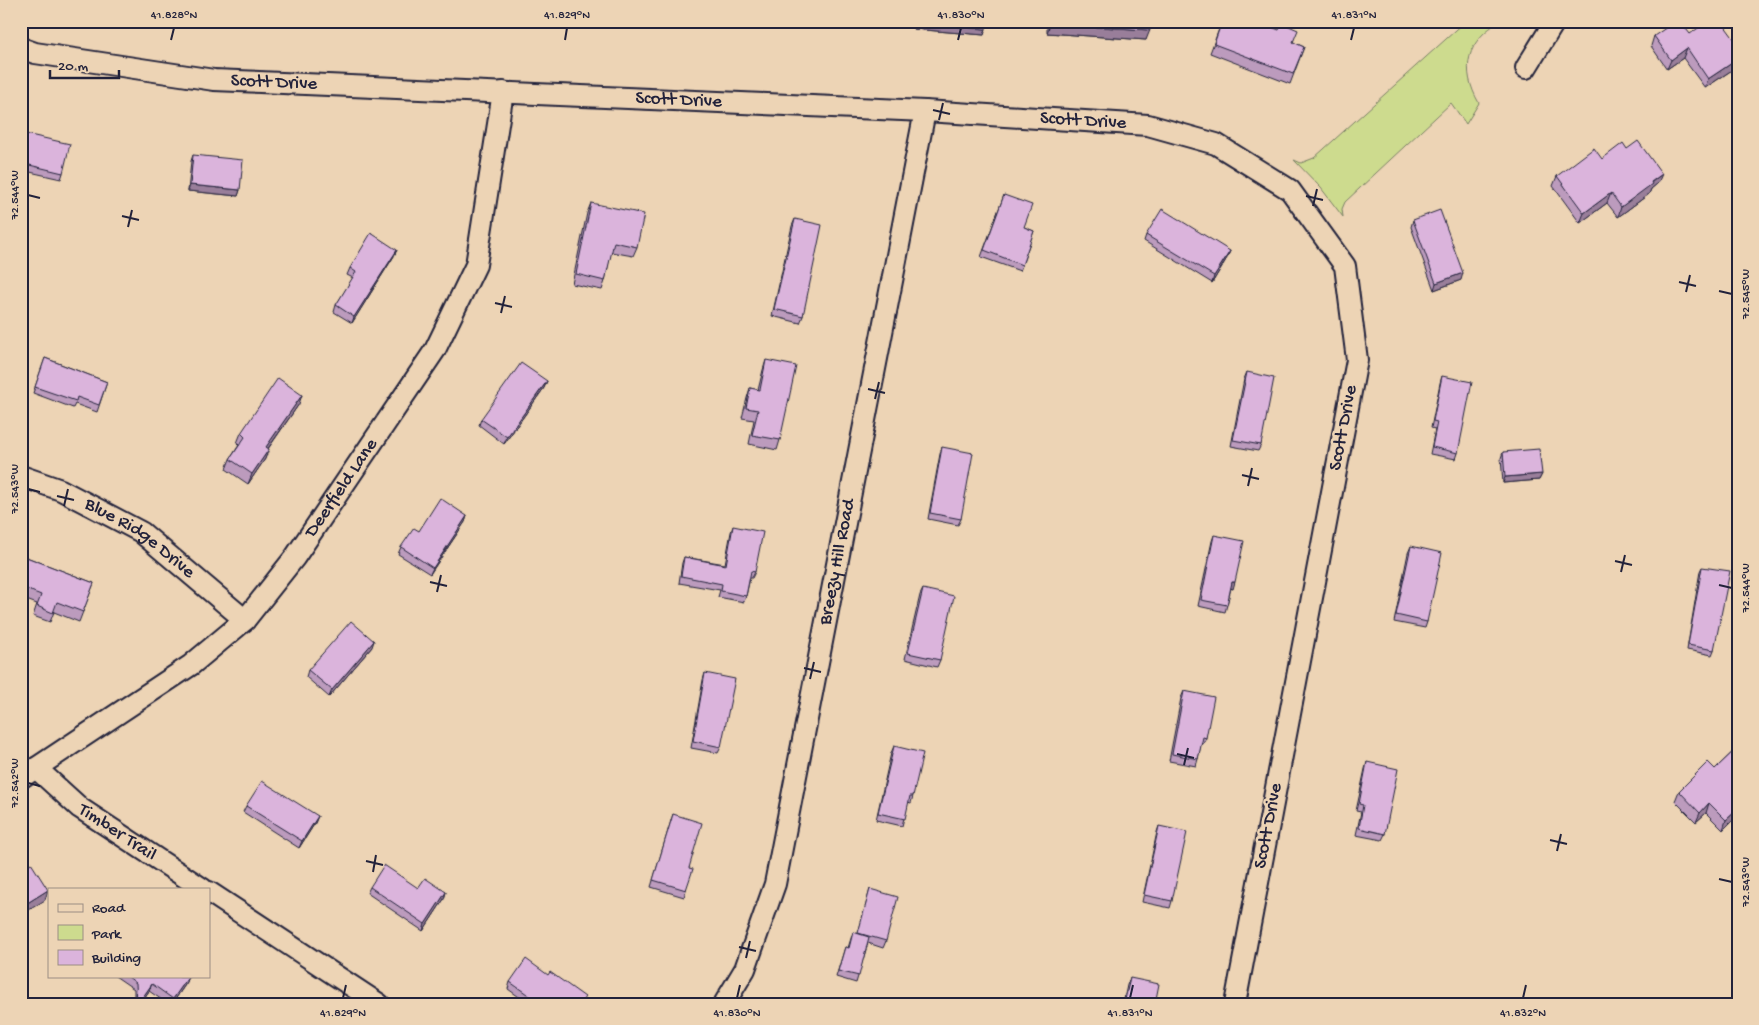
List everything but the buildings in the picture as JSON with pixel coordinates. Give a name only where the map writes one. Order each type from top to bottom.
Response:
[{"type":"street","points":[[1526,68],[1555,21]]},
{"type":"street","name":"Scott Drive","points":[[21,48],[36,53],[214,80],[925,111],[1148,125],[1216,144],[1290,190],[1345,266],[1357,360],[1235,1004]]},
{"type":"street","name":"Deerfield Lane","points":[[29,773],[191,665],[245,620],[295,557],[435,350],[476,265],[503,92]]},
{"type":"street","name":"Breezy Hill Road","points":[[724,1004],[745,969],[775,884],[925,111]]},
{"type":"street","name":"Blue Ridge Drive","points":[[21,476],[61,490],[141,532],[245,620]]},
{"type":"street","name":"Timber Trail","points":[[29,773],[202,888]]},
{"type":"street","points":[[210,893],[379,1004]]},
{"type":"green space","points":[[1466,21],[1501,21],[1480,37],[1470,57],[1468,68],[1470,79],[1479,103],[1466,124],[1451,103],[1345,202],[1342,209],[1343,217],[1321,188],[1294,160],[1301,163],[1314,158]]}]
